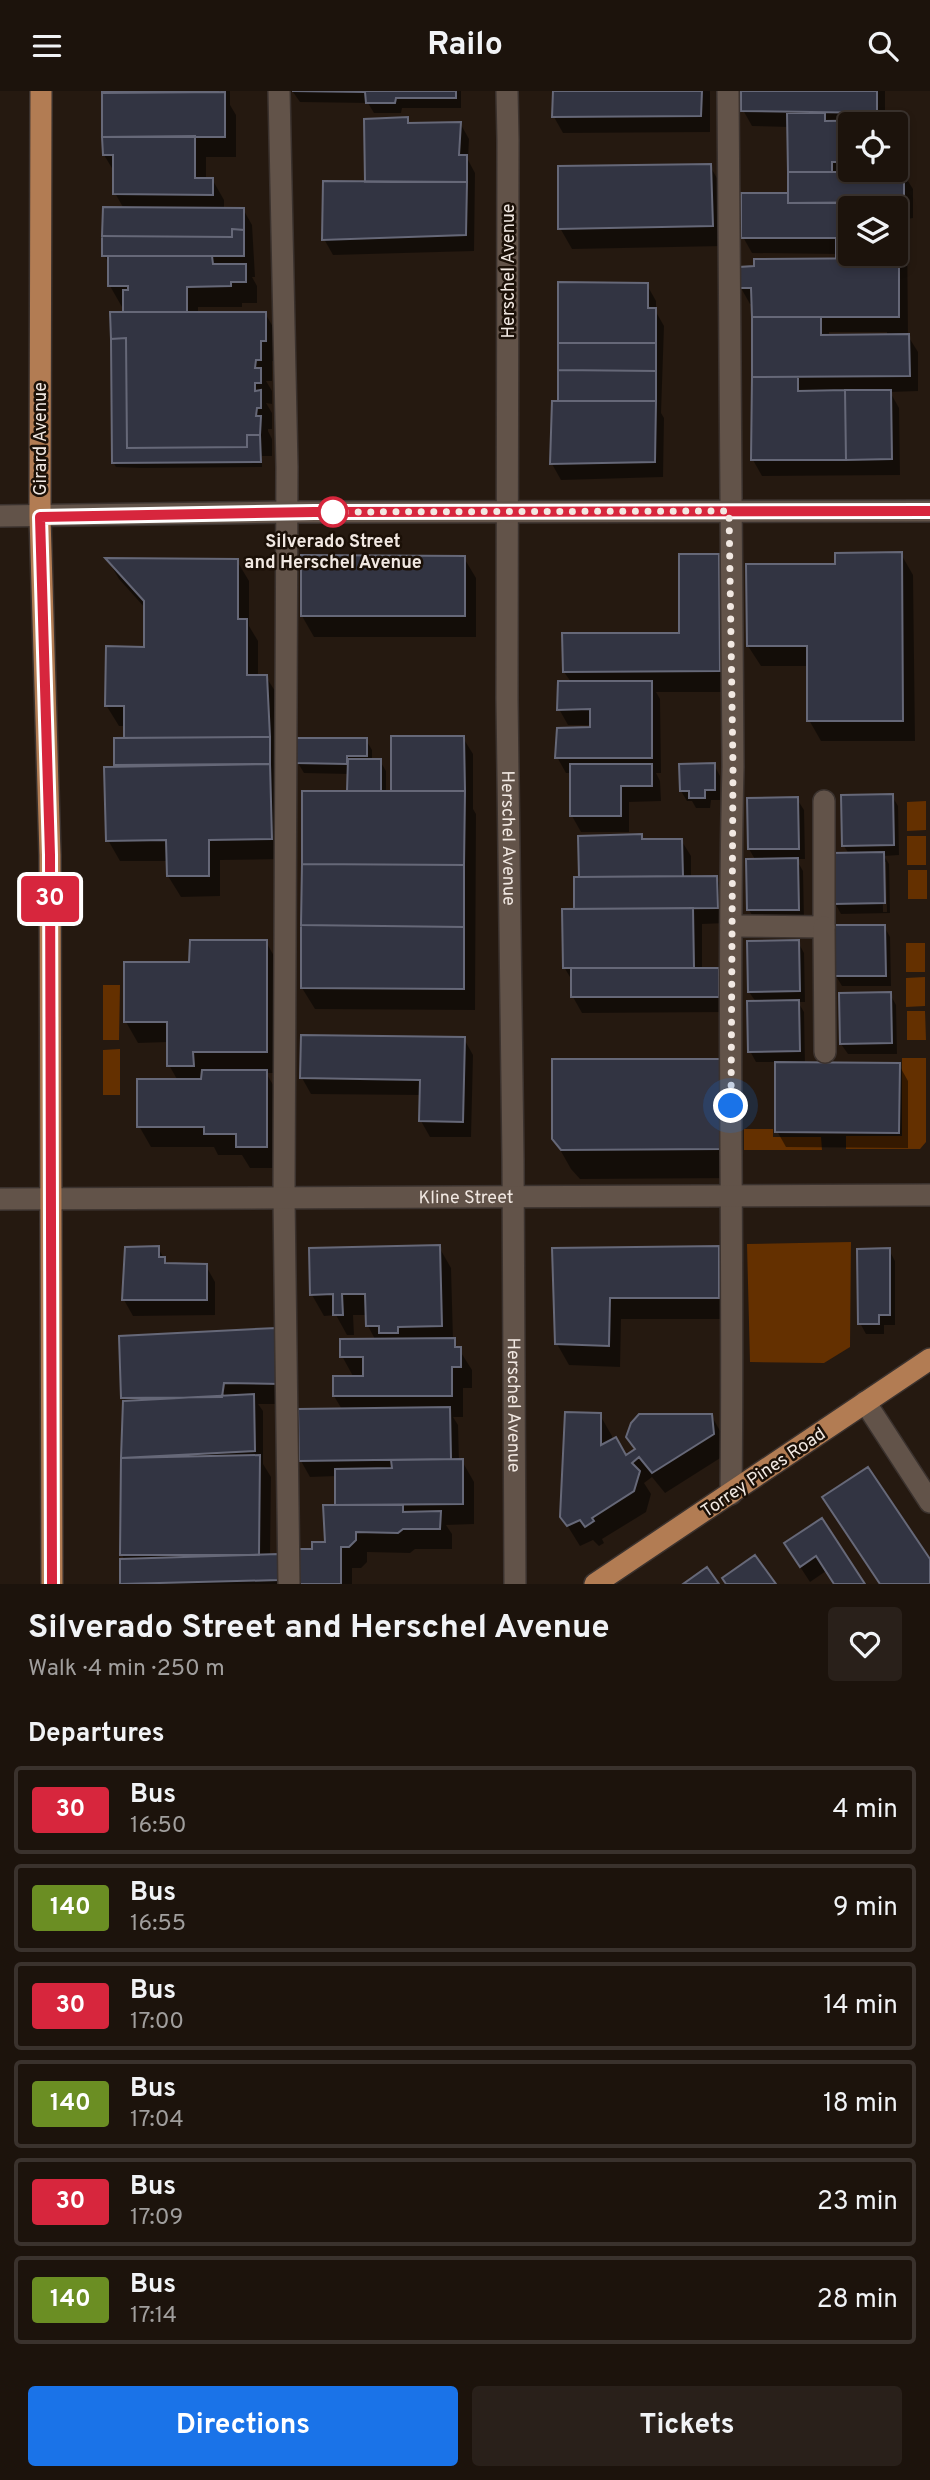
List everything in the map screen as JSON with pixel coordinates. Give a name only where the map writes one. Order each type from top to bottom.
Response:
[{"type":"main road","name":"Girard Avenue","points":[[41,91],[40,517],[50,855],[52,1584]]},
{"type":"main road","name":"Torrey Pines Road","points":[[595,1584],[930,1359]]},
{"type":"street","points":[[279,91],[287,512],[284,1198],[289,1584]]},
{"type":"street","name":"Herschel Avenue","points":[[507,91],[507,699],[515,1584]]},
{"type":"street","points":[[728,91],[729,511],[733,767],[731,1494]]},
{"type":"street","points":[[0,516],[287,512],[930,511]]},
{"type":"street","points":[[824,801],[825,1052]]},
{"type":"street","points":[[731,926],[824,927]]},
{"type":"street","name":"Kline Street","points":[[0,1199],[930,1195]]},
{"type":"street","points":[[865,1402],[930,1502]]},
{"type":"shaded area","points":[[926,801],[926,830],[907,831],[907,802]]},
{"type":"shaded area","points":[[907,836],[926,836],[926,865],[907,865]]},
{"type":"shaded area","points":[[908,870],[927,870],[927,899],[908,899]]},
{"type":"shaded area","points":[[906,943],[925,943],[925,972],[906,972]]},
{"type":"shaded area","points":[[925,977],[925,1006],[906,1007],[906,978]]},
{"type":"shaded area","points":[[103,985],[120,985],[119,1040],[103,1040]]},
{"type":"shaded area","points":[[907,1011],[925,1011],[926,1040],[907,1040]]},
{"type":"shaded area","points":[[120,1049],[120,1095],[103,1095],[103,1050]]},
{"type":"shaded area","points":[[902,1058],[926,1058],[926,1142],[920,1149],[846,1149],[846,1136],[902,1136]]},
{"type":"shaded area","points":[[744,1129],[773,1129],[773,1137],[821,1137],[822,1150],[744,1150]]},
{"type":"shaded area","points":[[851,1242],[850,1347],[824,1363],[750,1362],[747,1244]]},
{"type":"building","points":[[102,91],[219,91],[102,93]]},
{"type":"building","points":[[292,91],[456,91],[456,98],[396,98],[395,103],[366,103],[365,92]]},
{"type":"building","points":[[553,91],[702,91],[701,116],[552,117]]},
{"type":"building","points":[[741,91],[877,91],[877,112],[741,111]]},
{"type":"building","points":[[225,92],[225,137],[102,137],[102,93]]},
{"type":"building","points":[[787,113],[825,113],[825,121],[838,121],[838,162],[832,162],[832,172],[788,172]]},
{"type":"building","points":[[408,117],[408,123],[461,122],[459,155],[467,155],[467,182],[365,182],[364,119]]},
{"type":"building","points":[[195,136],[195,178],[213,178],[213,195],[113,194],[113,155],[103,155],[102,137]]},
{"type":"building","points":[[711,164],[713,226],[558,229],[558,166]]},
{"type":"building","points":[[788,172],[838,172],[838,182],[904,182],[904,196],[838,196],[838,203],[788,203]]},
{"type":"building","points":[[323,181],[467,182],[466,235],[322,240]]},
{"type":"building","points":[[741,193],[788,193],[788,203],[838,203],[838,258],[836,238],[741,238]]},
{"type":"building","points":[[103,207],[244,208],[244,230],[232,229],[232,237],[102,236]]},
{"type":"building","points":[[232,229],[244,230],[244,256],[102,256],[102,236],[232,237]]},
{"type":"building","points":[[108,256],[212,256],[213,264],[246,264],[246,282],[231,282],[231,286],[187,287],[187,312],[123,312],[123,290],[128,290],[128,286],[108,286]]},
{"type":"building","points":[[838,258],[838,266],[899,266],[899,317],[752,317],[751,288],[739,288],[739,267],[754,266],[754,259]]},
{"type":"building","points":[[558,282],[648,283],[648,308],[656,308],[656,343],[558,343]]},
{"type":"building","points":[[110,312],[266,312],[266,341],[261,341],[261,360],[256,360],[255,368],[261,368],[261,383],[255,383],[255,391],[261,390],[261,408],[257,408],[256,416],[261,416],[260,435],[247,435],[247,447],[127,448],[126,338],[111,339]]},
{"type":"building","points":[[752,317],[821,317],[821,335],[909,334],[910,376],[752,377]]},
{"type":"building","points":[[126,338],[127,448],[247,447],[247,435],[260,435],[261,462],[112,463],[111,339]]},
{"type":"building","points":[[558,343],[656,343],[656,371],[558,370]]},
{"type":"building","points":[[558,370],[656,371],[656,401],[558,401]]},
{"type":"building","points":[[752,377],[798,377],[798,391],[845,390],[846,460],[751,460]]},
{"type":"building","points":[[845,390],[891,390],[892,459],[846,460]]},
{"type":"building","points":[[552,401],[656,401],[655,462],[550,464]]},
{"type":"building","points":[[902,552],[903,721],[807,721],[807,646],[747,646],[746,564],[835,564],[835,553]]},
{"type":"building","points":[[679,554],[719,554],[720,671],[563,672],[562,633],[679,633]]},
{"type":"building","points":[[301,555],[465,556],[465,616],[301,616]]},
{"type":"building","points":[[105,558],[238,559],[238,619],[247,619],[247,675],[267,675],[270,737],[124,738],[124,706],[105,706],[106,646],[144,647],[144,601]]},
{"type":"building","points":[[558,681],[652,681],[652,758],[555,758],[557,728],[590,727],[590,709],[557,710]]},
{"type":"building","points":[[391,736],[464,736],[465,791],[391,791]]},
{"type":"building","points":[[270,737],[270,764],[114,765],[114,738]]},
{"type":"building","points":[[296,738],[367,738],[367,756],[347,756],[347,764],[296,763]]},
{"type":"building","points":[[348,759],[381,759],[381,791],[347,791]]},
{"type":"building","points":[[715,763],[715,790],[705,790],[705,798],[689,798],[689,791],[680,791],[679,764]]},
{"type":"building","points":[[270,764],[272,839],[209,840],[209,876],[167,876],[166,840],[106,841],[104,767]]},
{"type":"building","points":[[570,764],[652,764],[652,786],[621,786],[621,816],[570,816]]},
{"type":"building","points":[[302,791],[465,791],[464,865],[302,864]]},
{"type":"building","points":[[893,794],[894,845],[842,846],[841,795]]},
{"type":"building","points":[[798,797],[799,849],[748,849],[747,798]]},
{"type":"building","points":[[642,834],[642,839],[682,839],[683,876],[579,877],[578,836]]},
{"type":"building","points":[[884,852],[885,903],[833,904],[832,853]]},
{"type":"building","points":[[798,858],[799,910],[747,910],[746,859]]},
{"type":"building","points":[[302,864],[464,865],[464,927],[301,925]]},
{"type":"building","points":[[717,876],[718,908],[574,909],[574,877]]},
{"type":"building","points":[[693,908],[694,968],[563,968],[562,909]]},
{"type":"building","points":[[301,925],[464,927],[464,989],[301,988]]},
{"type":"building","points":[[834,925],[885,925],[886,976],[834,976]]},
{"type":"building","points":[[190,940],[267,940],[267,1052],[193,1052],[194,1066],[167,1066],[167,1022],[124,1022],[124,962],[189,962]]},
{"type":"building","points":[[799,940],[800,991],[748,992],[747,941]]},
{"type":"building","points":[[571,968],[719,968],[719,997],[571,997]]},
{"type":"building","points":[[891,992],[892,1043],[840,1044],[839,993]]},
{"type":"building","points":[[799,1000],[800,1051],[748,1052],[747,1001]]},
{"type":"building","points":[[301,1035],[465,1037],[463,1122],[419,1121],[420,1080],[300,1078]]},
{"type":"building","points":[[552,1059],[720,1059],[721,1149],[561,1150],[552,1139]]},
{"type":"building","points":[[775,1062],[900,1063],[899,1133],[775,1132]]},
{"type":"building","points":[[202,1070],[267,1070],[267,1147],[236,1147],[236,1134],[204,1134],[204,1127],[137,1127],[137,1079],[201,1079]]},
{"type":"building","points":[[440,1245],[442,1326],[398,1327],[398,1333],[379,1333],[379,1326],[366,1326],[365,1294],[342,1294],[343,1315],[333,1315],[333,1294],[310,1295],[309,1248]]},
{"type":"building","points":[[159,1246],[159,1257],[165,1257],[165,1263],[207,1264],[207,1300],[122,1300],[125,1247]]},
{"type":"building","points":[[719,1246],[719,1298],[610,1298],[609,1346],[555,1344],[552,1248]]},
{"type":"building","points":[[890,1248],[890,1315],[879,1315],[879,1324],[858,1324],[857,1249]]},
{"type":"building","points":[[276,1328],[281,1384],[224,1383],[222,1397],[121,1398],[119,1336]]},
{"type":"building","points":[[455,1338],[455,1347],[461,1347],[461,1367],[452,1367],[452,1396],[333,1396],[333,1376],[363,1376],[363,1357],[340,1357],[340,1339]]},
{"type":"building","points":[[254,1394],[255,1451],[121,1458],[123,1401]]},
{"type":"building","points":[[450,1407],[451,1459],[299,1461],[298,1409]]},
{"type":"building","points":[[565,1412],[601,1413],[601,1445],[616,1437],[626,1455],[635,1449],[626,1437],[631,1423],[639,1414],[712,1414],[714,1434],[652,1473],[639,1457],[632,1463],[640,1471],[634,1491],[592,1518],[594,1521],[585,1527],[580,1520],[567,1526],[560,1517]]},
{"type":"building","points":[[260,1455],[259,1555],[120,1555],[121,1458]]},
{"type":"building","points":[[463,1459],[463,1504],[335,1505],[335,1469],[392,1468],[391,1460]]},
{"type":"building","points":[[868,1467],[930,1559],[930,1584],[880,1584],[822,1497]]},
{"type":"building","points":[[323,1505],[403,1505],[403,1512],[441,1511],[440,1529],[403,1529],[398,1533],[356,1532],[356,1540],[349,1547],[341,1547],[341,1584],[299,1584],[299,1549],[312,1549],[312,1542],[325,1542]]},
{"type":"building","points":[[822,1518],[865,1584],[834,1584],[816,1556],[800,1567],[784,1543]]},
{"type":"building","points":[[278,1554],[279,1580],[120,1584],[120,1559]]},
{"type":"building","points":[[755,1555],[776,1584],[726,1584],[722,1578]]},
{"type":"building","points":[[707,1567],[719,1584],[683,1584]]},
{"type":"bus line","name":"30","points":[[52,1584],[50,855],[40,517],[314,512],[930,511]]},
{"type":"place","name":"Silverado Street and Herschel Avenue","points":[[333,512]]},
{"type":"route","points":[[333,512],[729,511],[733,767],[731,1106]]}]
